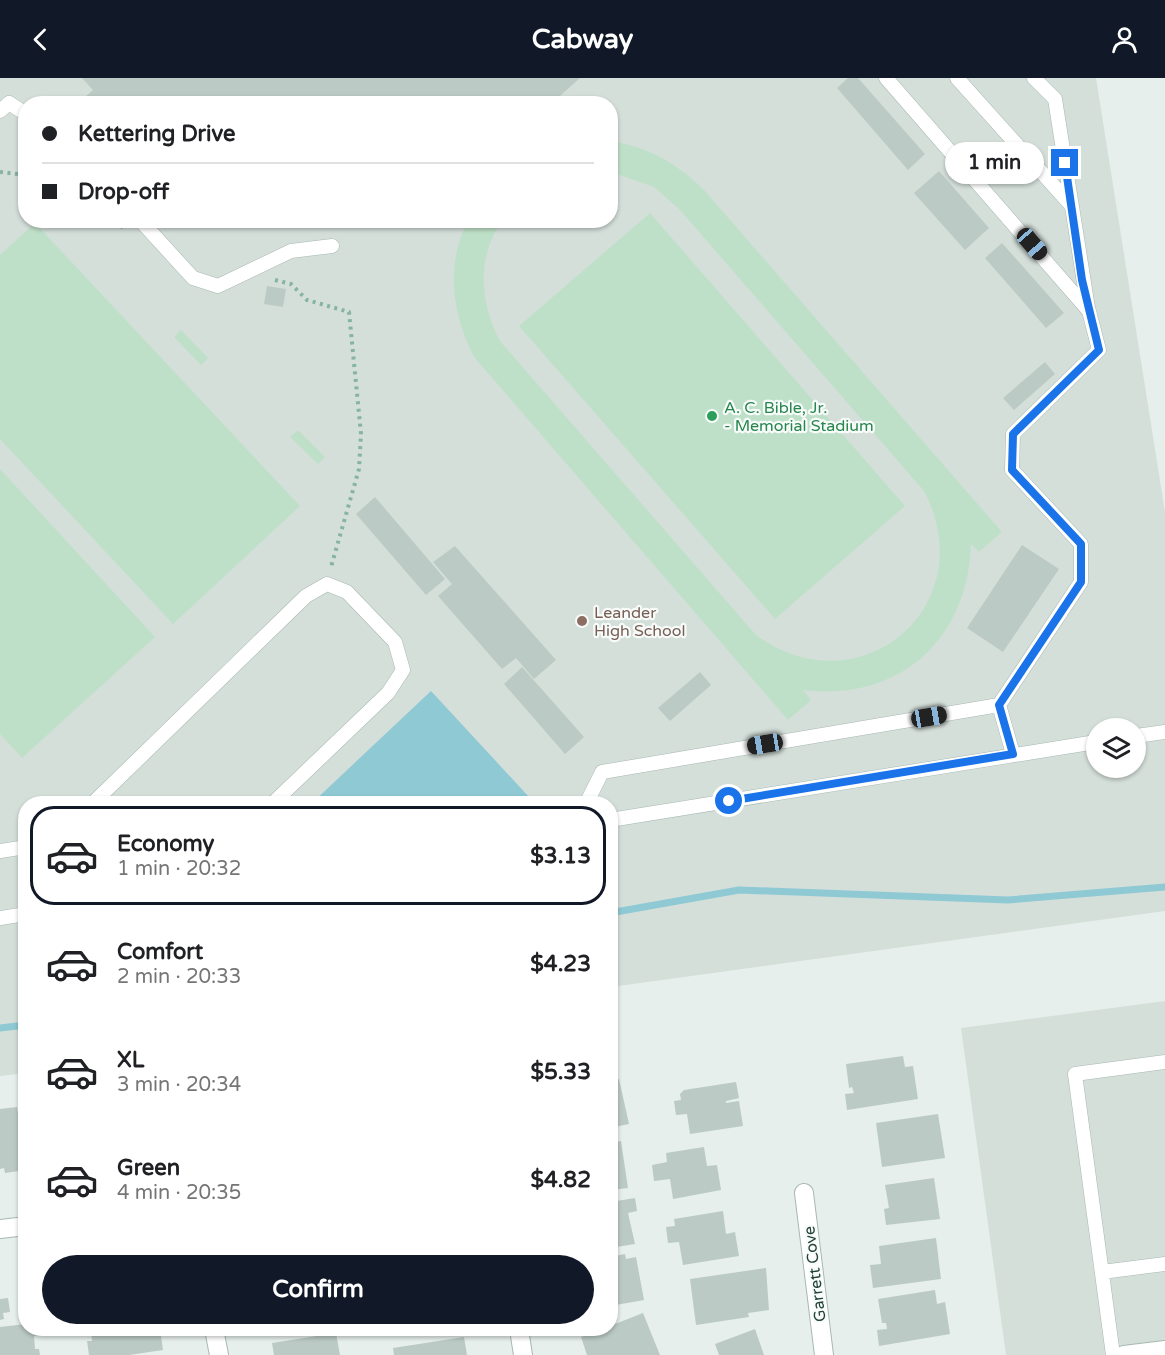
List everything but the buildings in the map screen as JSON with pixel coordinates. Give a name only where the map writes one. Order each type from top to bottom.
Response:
[{"type":"street","name":"Garrett Cove","points":[[804,1193],[824,1355]]},
{"type":"street","points":[[0,1230],[18,1228]]},
{"type":"street","points":[[215,1336],[219,1355]]},
{"type":"street","points":[[520,1336],[523,1355]]},
{"type":"street","points":[[1124,1355],[1165,1350]]},
{"type":"lane","points":[[886,78],[1089,310]]},
{"type":"lane","points":[[957,78],[1071,206]]},
{"type":"lane","points":[[590,796],[602,772],[999,705],[1081,582],[1081,544],[1012,470],[1013,434],[1099,350],[1089,310],[1055,99],[1035,78]]},
{"type":"lane","points":[[3,103],[18,110]]},
{"type":"lane","points":[[147,228],[193,278],[218,286],[291,251],[332,246]]},
{"type":"lane","points":[[100,796],[306,596],[327,584],[347,592],[395,642],[403,670],[388,693],[280,796]]},
{"type":"lane","points":[[999,705],[1013,754]]},
{"type":"lane","points":[[1146,735],[1165,732]]},
{"type":"lane","points":[[618,819],[1086,743]]},
{"type":"lane","points":[[0,851],[18,848]]},
{"type":"lane","points":[[0,918],[18,915]]},
{"type":"lane","points":[[1113,1355],[1075,1074],[1165,1062]]},
{"type":"lane","points":[[1102,1272],[1165,1264]]},
{"type":"path","points":[[0,172],[18,174]]},
{"type":"path","points":[[123,228],[127,233]]},
{"type":"path","points":[[272,280],[279,279],[291,284],[307,300],[350,312],[361,434],[359,469],[327,584]]},
{"type":"shaded area","name":"Leander High School","points":[[0,78],[1096,78],[1165,512],[1165,911],[618,986],[618,796],[18,796],[18,1074],[0,1076]]},
{"type":"shaded area","points":[[1165,1001],[1165,1355],[1006,1355],[961,1028]]},
{"type":"green space","name":"A. C. Bible, Jr. - Memorial Stadium","points":[[618,142],[650,152],[672,164],[704,190],[1002,532],[979,552],[971,544],[967,578],[957,609],[942,636],[922,658],[898,674],[869,686],[838,691],[803,690],[811,700],[788,720],[474,357],[466,341],[456,307],[454,272],[456,255],[465,228],[498,228],[488,250],[484,281],[488,311],[500,341],[756,635],[796,655],[835,661],[871,653],[902,635],[925,607],[938,573],[938,533],[924,491],[680,210],[654,187],[618,174]]},
{"type":"green space","name":"A. C. Bible, Jr. - Memorial Stadium","points":[[650,213],[905,506],[775,619],[519,326]]},
{"type":"green space","points":[[30,228],[40,228],[300,506],[173,624],[0,439],[0,255]]},
{"type":"green space","points":[[181,330],[208,358],[201,365],[174,337]]},
{"type":"green space","points":[[298,430],[325,457],[318,464],[290,437]]},
{"type":"green space","points":[[0,469],[155,637],[22,758],[0,734]]},
{"type":"water","points":[[431,691],[528,796],[319,796]]},
{"type":"waterway","points":[[618,912],[739,890],[1008,900],[1165,887]]},
{"type":"waterway","points":[[0,1028],[18,1026]]},
{"type":"place","name":"A. C. Bible, Jr. - Memorial Stadium","points":[[712,416]]},
{"type":"place","name":"Leander High School","points":[[582,621]]},
{"type":"route","points":[[729,801],[1013,754],[999,705],[1081,582],[1081,544],[1012,470],[1013,434],[1099,350],[1082,280],[1065,163]]}]
